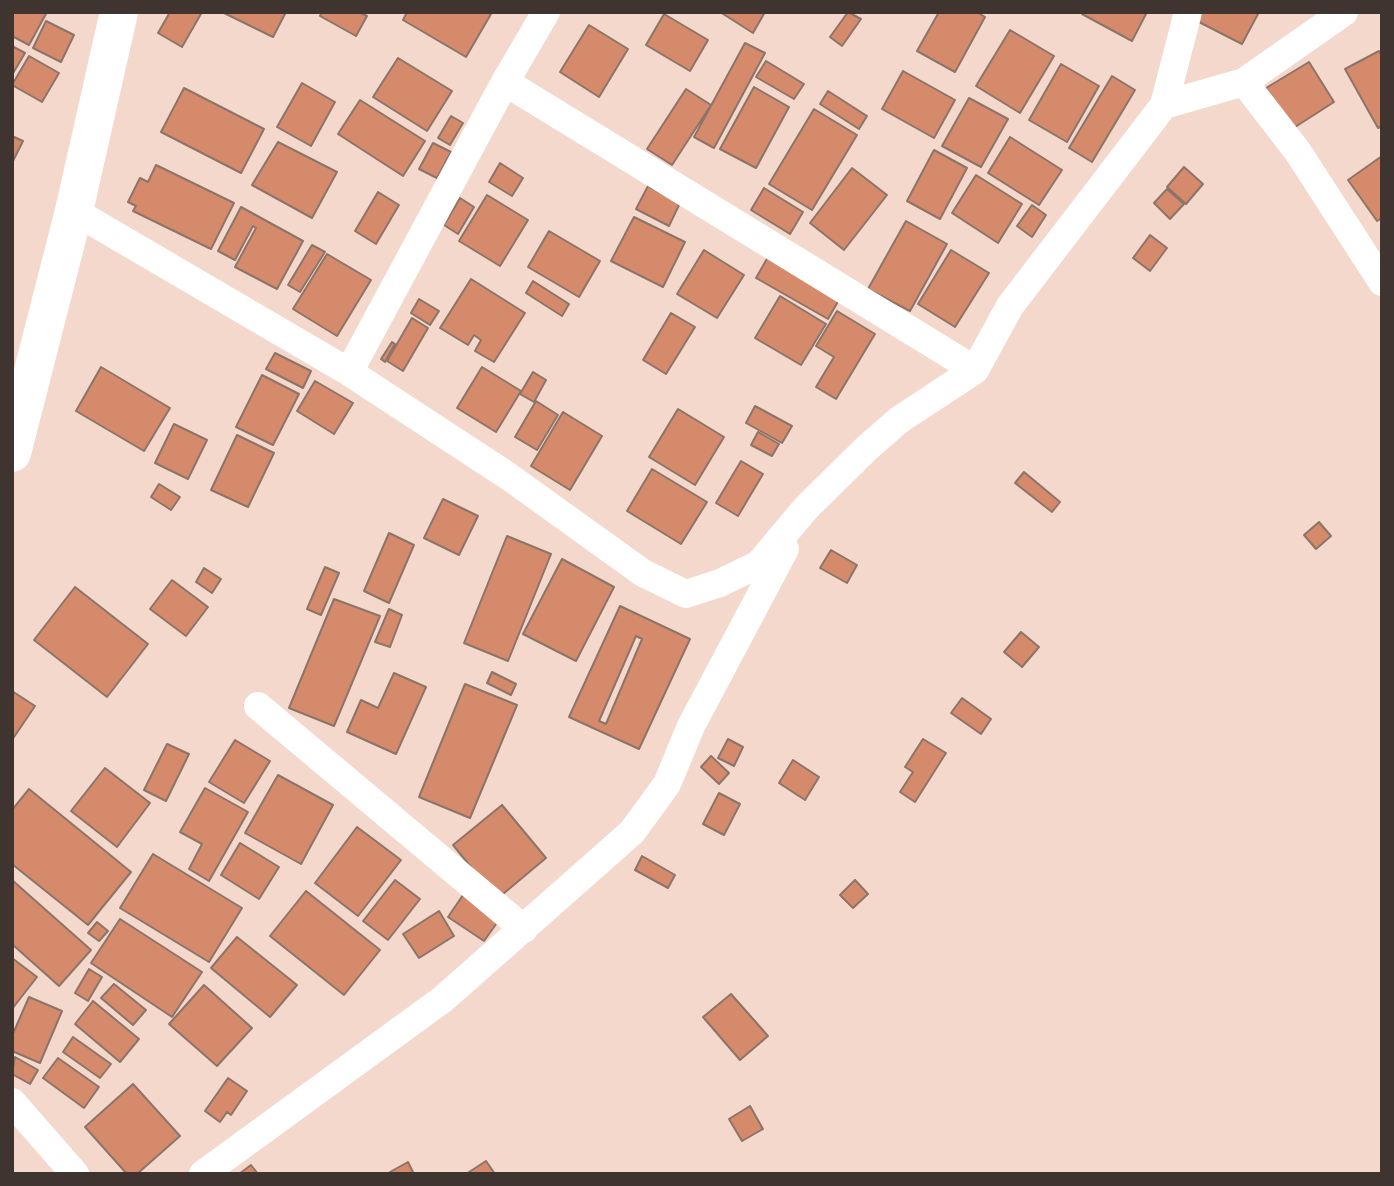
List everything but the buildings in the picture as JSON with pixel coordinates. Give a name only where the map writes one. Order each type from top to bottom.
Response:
[{"type":"main road","points":[[12,453],[74,211],[116,13]]},
{"type":"street","points":[[349,372],[505,82],[546,12]]},
{"type":"street","points":[[74,211],[349,372],[508,476],[643,573],[686,594],[720,583],[759,564],[806,508],[899,420],[942,395],[975,369],[1010,306],[1164,105],[1188,12]]},
{"type":"street","points":[[1164,105],[1244,82],[1344,12]]},
{"type":"street","points":[[505,82],[975,369]]},
{"type":"street","points":[[1244,82],[1311,173],[1382,282]]},
{"type":"street","points":[[203,1174],[443,999],[632,832],[667,783],[691,726],[806,508]]},
{"type":"street","points":[[258,706],[524,929]]},
{"type":"street","points":[[12,1102],[75,1174]]}]
